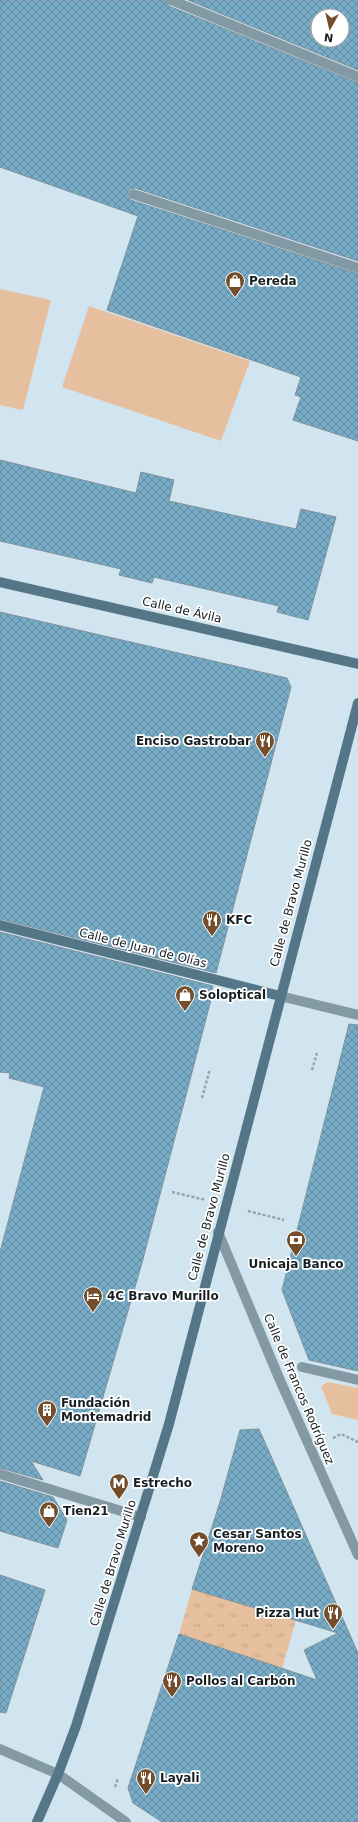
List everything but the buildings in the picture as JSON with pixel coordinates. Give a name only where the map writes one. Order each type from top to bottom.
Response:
[{"type":"main road","name":"Calle de Ávila","points":[[0,582],[358,664]]},
{"type":"main road","name":"Calle de Bravo Murillo","points":[[37,1822],[58,1774],[76,1726],[169,1424],[218,1232],[358,703]]},
{"type":"main road","name":"Calle de Juan de Olías","points":[[0,925],[280,996]]},
{"type":"street","points":[[171,0],[358,77]]},
{"type":"street","points":[[133,194],[358,268]]},
{"type":"street","points":[[280,996],[358,1015]]},
{"type":"street","name":"Calle de Francos Rodríguez","points":[[218,1232],[279,1378],[358,1555]]},
{"type":"street","points":[[302,1367],[358,1380]]},
{"type":"street","points":[[0,1474],[141,1518]]},
{"type":"street","points":[[0,1749],[58,1774],[126,1822]]},
{"type":"path","points":[[312,1070],[317,1053]]},
{"type":"path","points":[[202,1098],[210,1069]]},
{"type":"path","points":[[333,1438],[341,1434],[358,1442]]},
{"type":"green space","points":[[0,289],[51,300],[23,410],[0,405]]},
{"type":"green space","points":[[89,306],[250,361],[221,441],[62,387]]},
{"type":"green space","points":[[328,1382],[358,1388],[358,1420],[332,1414],[321,1386]]},
{"type":"green space","points":[[192,1589],[296,1620],[282,1669],[179,1634]]},
{"type":"place","name":"Pereda","points":[[235,298]]},
{"type":"place","name":"Enciso Gastrobar","points":[[265,758]]},
{"type":"place","name":"KFC","points":[[212,937]]},
{"type":"place","name":"Soloptical","points":[[185,1012]]},
{"type":"place","name":"Unicaja Banco","points":[[296,1257]]},
{"type":"place","name":"4C Bravo Murillo","points":[[93,1313]]},
{"type":"place","name":"Fundación Montemadrid","points":[[47,1427]]},
{"type":"place","name":"Estrecho","points":[[119,1500]]},
{"type":"place","name":"Tien21","points":[[49,1528]]},
{"type":"place","name":"Cesar Santos Moreno","points":[[199,1558]]},
{"type":"place","name":"Pizza Hut","points":[[333,1630]]},
{"type":"place","name":"Pollos al Carbón","points":[[172,1698]]},
{"type":"place","name":"Layali","points":[[146,1795]]}]
